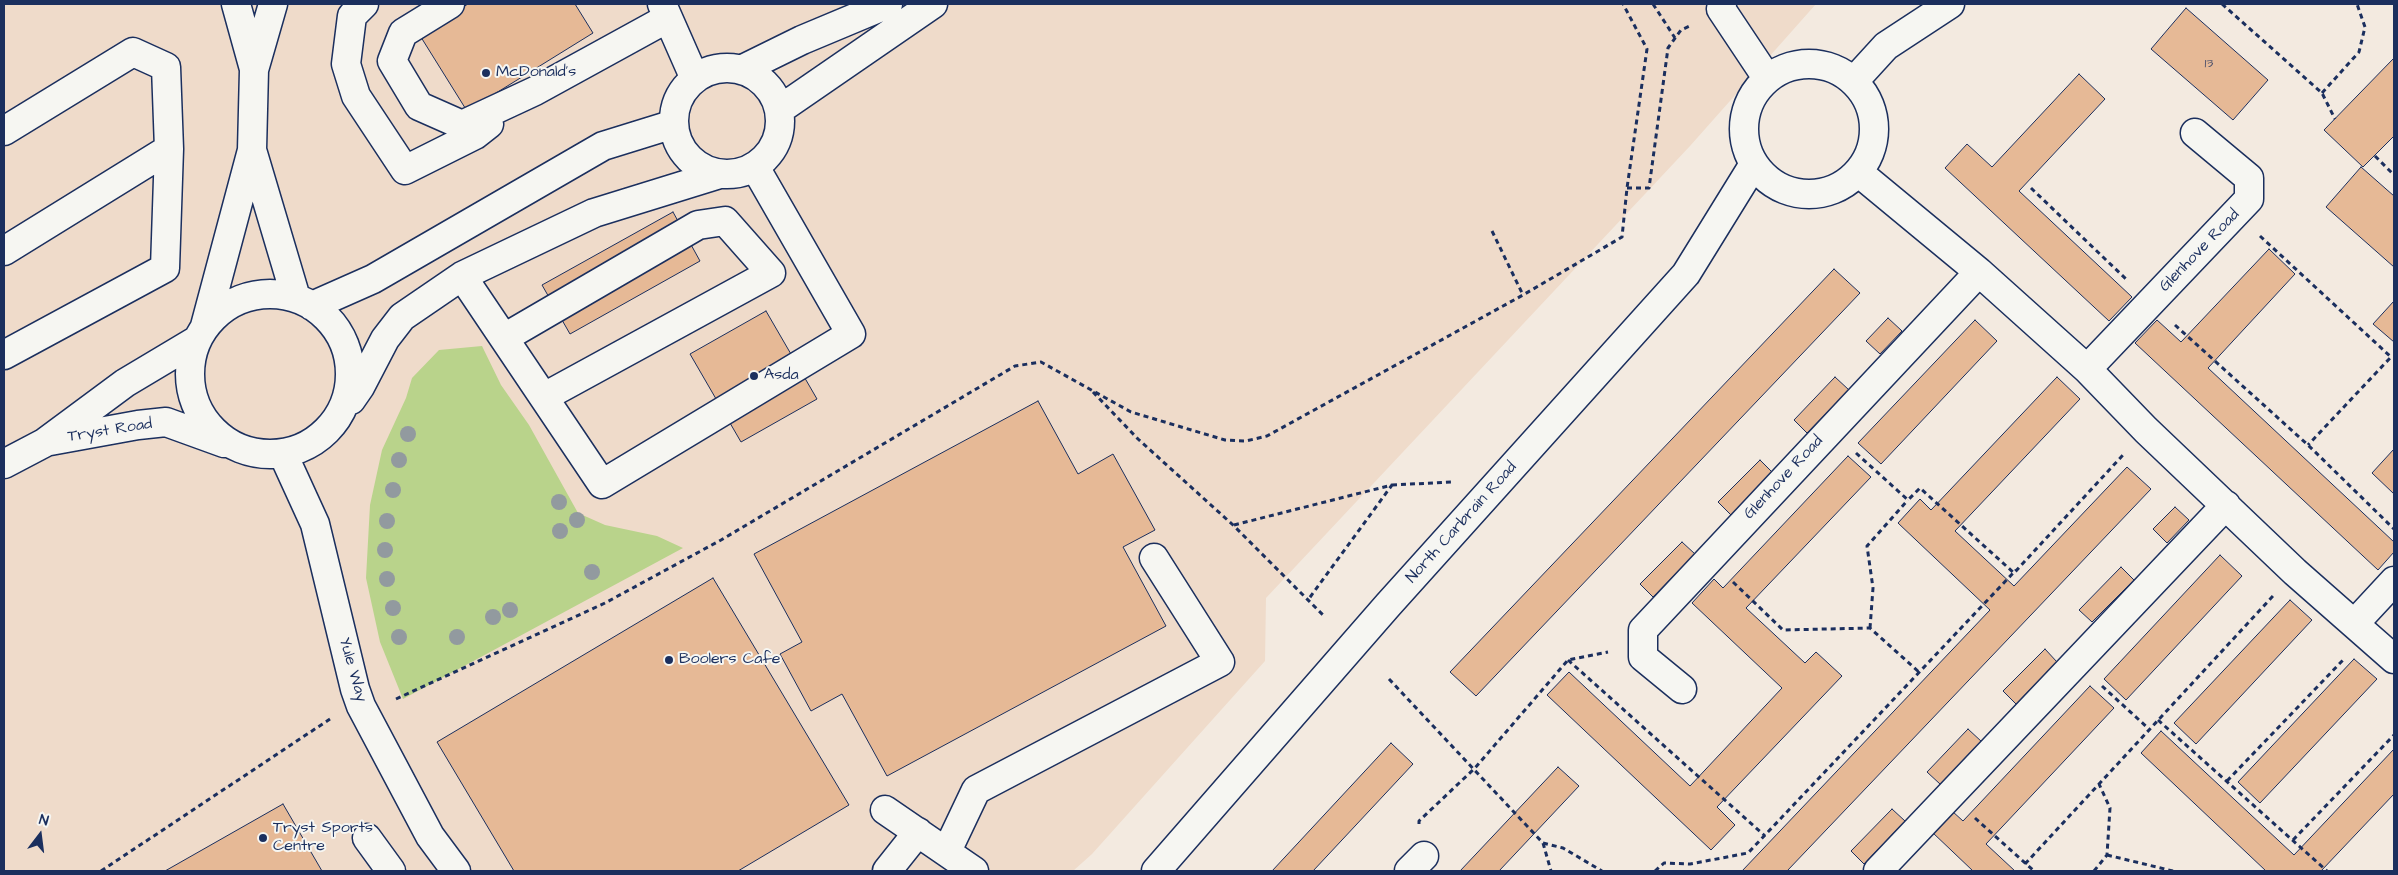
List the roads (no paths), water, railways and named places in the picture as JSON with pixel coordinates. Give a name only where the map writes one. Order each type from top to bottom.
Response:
[{"type":"street","points":[[236,4],[254,70]]},
{"type":"street","points":[[273,4],[254,70],[252,150],[201,333],[190,364],[190,389],[198,412],[213,432],[233,446],[257,454],[283,454],[305,447],[325,434],[360,388],[385,338],[402,317],[462,276],[594,212],[720,174],[738,174],[755,167],[768,156],[776,143],[780,127],[779,110],[766,85],[755,76],[742,70],[725,68],[709,71],[695,79],[683,91],[676,106],[674,124],[678,141],[687,157],[702,168],[720,174]]},
{"type":"street","points":[[364,4],[352,16],[346,64],[356,96],[405,170],[475,136],[519,99]]},
{"type":"street","points":[[450,4],[403,33],[392,61],[419,106],[462,126],[519,99],[665,11],[695,79]]},
{"type":"street","points":[[742,70],[802,40],[888,4]]},
{"type":"street","points":[[779,110],[933,4]]},
{"type":"street","points":[[1854,81],[1886,46],[1950,4]]},
{"type":"street","points":[[1722,6],[1767,78]]},
{"type":"street","points":[[4,131],[133,52],[166,66],[169,150],[166,268],[4,355]]},
{"type":"street","points":[[1802,64],[1821,64],[1838,70],[1854,81],[1866,97],[1873,116],[1874,136],[1869,155],[1858,172],[1842,185],[1824,192],[1804,194],[1785,189],[1768,179],[1754,164],[1746,147],[1744,128],[1746,109],[1755,92],[1767,78],[1784,68],[1802,64]]},
{"type":"street","points":[[304,302],[380,275],[602,146],[674,124]]},
{"type":"street","name":"Glenhove Road","points":[[2087,369],[2249,200],[2249,178],[2195,133]]},
{"type":"street","points":[[4,250],[169,150]]},
{"type":"street","points":[[252,150],[304,302]]},
{"type":"street","name":"North Carbrain Road","points":[[1156,871],[1381,613],[1686,274],[1754,164]]},
{"type":"street","points":[[462,276],[602,484],[851,334],[755,167]]},
{"type":"street","points":[[1858,172],[1979,272],[2087,369],[2146,430],[2295,572],[2394,659]]},
{"type":"street","points":[[504,338],[698,225],[724,221],[771,273],[544,397]]},
{"type":"street","name":"Glenhove Road","points":[[1682,689],[1643,657],[1643,630],[1979,272]]},
{"type":"street","points":[[201,333],[219,311],[236,301],[256,295],[276,294],[304,302],[331,322],[344,344],[350,368],[349,392],[339,416]]},
{"type":"street","name":"Tryst Road","points":[[4,464],[44,442],[126,383],[201,333]]},
{"type":"street","name":"Tryst Road","points":[[44,442],[138,425],[166,422],[233,446]]},
{"type":"street","name":"Yule Way","points":[[283,454],[315,524],[355,689],[361,706],[430,836],[456,871]]},
{"type":"street","points":[[1878,871],[2226,505]]},
{"type":"street","points":[[947,851],[976,790],[1220,662],[1154,558]]},
{"type":"street","points":[[2361,629],[2394,581]]},
{"type":"street","points":[[885,810],[974,871]]},
{"type":"street","points":[[888,871],[918,832]]},
{"type":"street","points":[[367,838],[391,871]]},
{"type":"place","name":"McDonald's","points":[[486,73]]},
{"type":"place","name":"Asda","points":[[754,376]]},
{"type":"place","name":"Boolers Cafe","points":[[669,660]]},
{"type":"place","name":"Tryst Sports Centre","points":[[263,838]]}]
